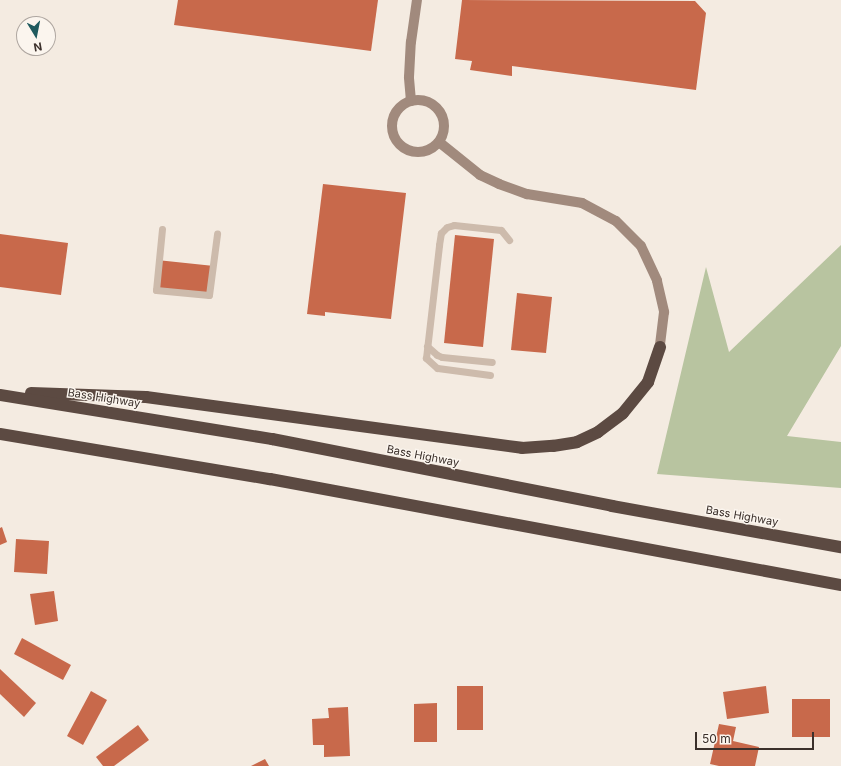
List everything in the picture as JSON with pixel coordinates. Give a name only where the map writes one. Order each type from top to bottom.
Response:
[{"type":"highway","points":[[0,393],[146,397],[522,448],[553,446],[577,442],[598,432],[623,413],[648,382],[660,347]]},
{"type":"highway","name":"Bass Highway","points":[[0,393],[272,438],[612,506],[841,547]]},
{"type":"highway","points":[[0,434],[270,479],[841,585]]},
{"type":"street","points":[[411,101],[411,42],[417,0]]},
{"type":"street","points":[[411,101],[429,103],[439,112],[444,124],[443,134],[439,142],[432,148],[418,152],[410,151],[402,147],[396,140],[393,131],[393,120],[397,112],[411,101]]},
{"type":"street","points":[[439,142],[480,175],[499,184],[527,194],[582,203],[616,221],[641,246],[657,281],[664,312],[660,347]]},
{"type":"lane","points":[[490,375],[437,368],[426,358],[441,233],[447,227],[454,225],[485,228],[501,230],[509,240]]},
{"type":"lane","points":[[162,229],[156,290],[209,295],[217,234]]},
{"type":"lane","points":[[427,346],[437,355],[442,357],[492,362]]},
{"type":"green space","points":[[841,245],[841,346],[787,436],[841,442],[841,488],[657,474],[706,267],[729,352]]},
{"type":"building","points":[[178,0],[378,0],[371,51],[174,25]]},
{"type":"building","points":[[462,0],[695,1],[706,13],[696,90],[512,66],[512,76],[470,70],[472,61],[455,59]]},
{"type":"building","points":[[323,184],[406,193],[391,319],[325,312],[325,316],[307,314]]},
{"type":"building","points":[[0,234],[68,243],[61,295],[0,287]]},
{"type":"building","points":[[455,235],[494,239],[483,347],[444,343]]},
{"type":"building","points":[[157,260],[214,266],[211,297],[154,291]]},
{"type":"building","points":[[517,293],[552,297],[546,353],[511,350]]},
{"type":"building","points":[[2,527],[7,542],[0,545],[0,528]]},
{"type":"building","points":[[16,539],[49,541],[47,574],[14,572]]},
{"type":"building","points":[[54,591],[58,621],[35,625],[30,594]]},
{"type":"building","points":[[22,638],[71,665],[63,680],[14,654]]},
{"type":"building","points":[[0,669],[36,703],[24,717],[0,694]]},
{"type":"building","points":[[457,686],[483,686],[483,730],[457,730]]},
{"type":"building","points":[[766,686],[769,713],[727,719],[723,692]]},
{"type":"building","points":[[91,691],[107,700],[83,745],[67,736]]},
{"type":"building","points":[[792,699],[830,699],[830,737],[792,737]]},
{"type":"building","points":[[437,703],[437,742],[414,742],[414,704]]},
{"type":"building","points":[[348,707],[350,756],[324,757],[324,745],[313,745],[312,719],[329,718],[328,708]]},
{"type":"building","points":[[719,724],[736,727],[733,741],[759,747],[755,766],[719,766],[710,764]]},
{"type":"building","points":[[138,725],[149,740],[114,766],[103,766],[96,757]]},
{"type":"building","points":[[265,759],[269,766],[251,766]]}]
